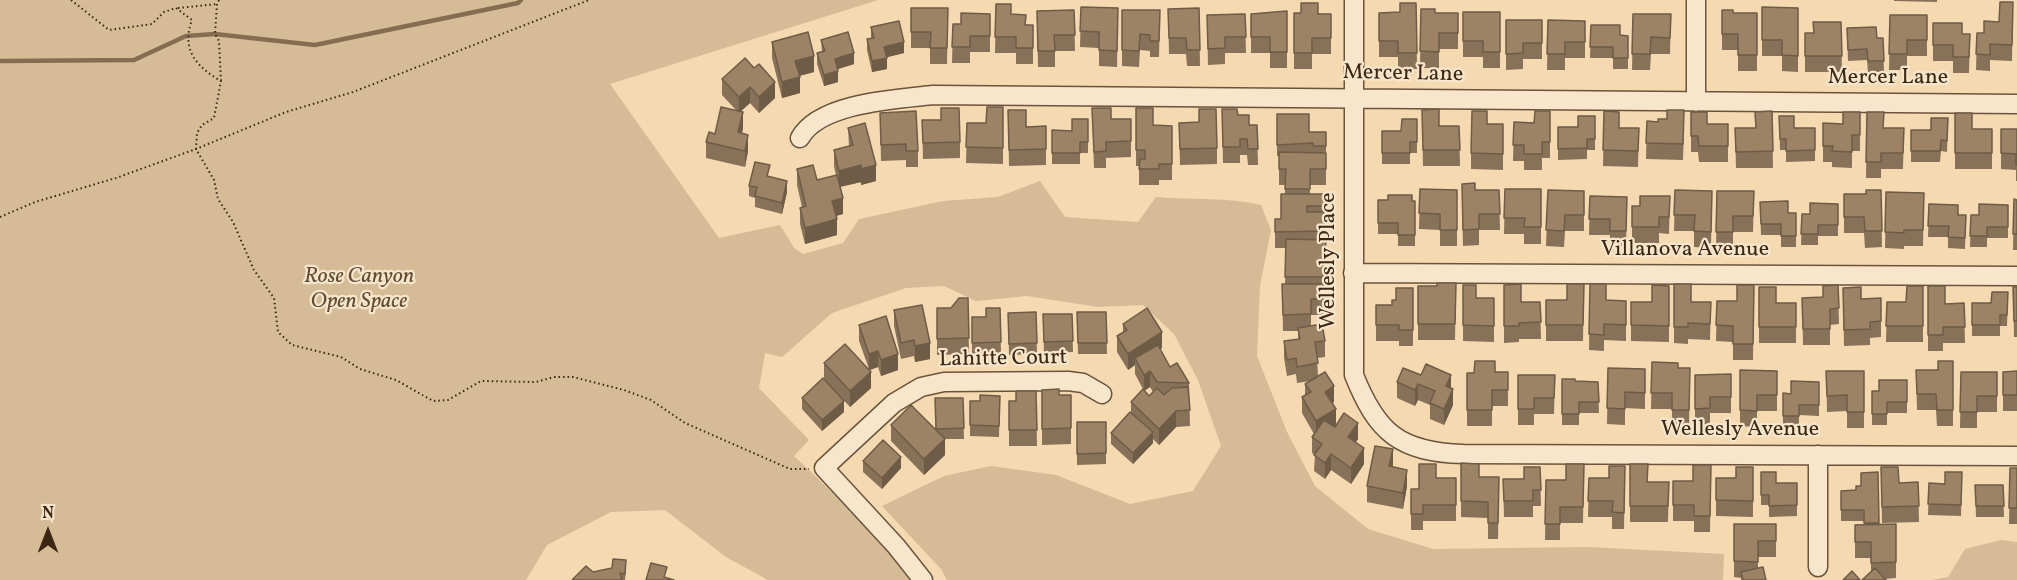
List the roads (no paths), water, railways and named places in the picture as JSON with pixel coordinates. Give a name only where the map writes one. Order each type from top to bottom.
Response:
[{"type":"street","name":"Wellesly Place","points":[[1354,0],[1354,375],[1366,406],[1382,426],[1405,443],[1434,453],[1463,454]]},
{"type":"street","points":[[1696,0],[1696,102]]},
{"type":"street","name":"Mercer Lane","points":[[800,138],[806,127],[845,109],[880,100],[933,95],[2017,104]]},
{"type":"street","name":"Villanova Avenue","points":[[1353,273],[2017,276]]},
{"type":"street","name":"Lahitte Court","points":[[923,580],[896,546],[824,468],[894,403],[911,392],[931,384],[1068,381],[1083,383],[1102,394]]},
{"type":"street","name":"Wellesly Avenue","points":[[1463,454],[2017,456]]},
{"type":"street","points":[[1818,455],[1818,567]]},
{"type":"waterway","points":[[0,61],[134,60],[186,36],[215,34],[315,45],[518,3],[521,0]]},
{"type":"park label","name":"Rose Canyon Open Space","points":[[359,290]]}]
